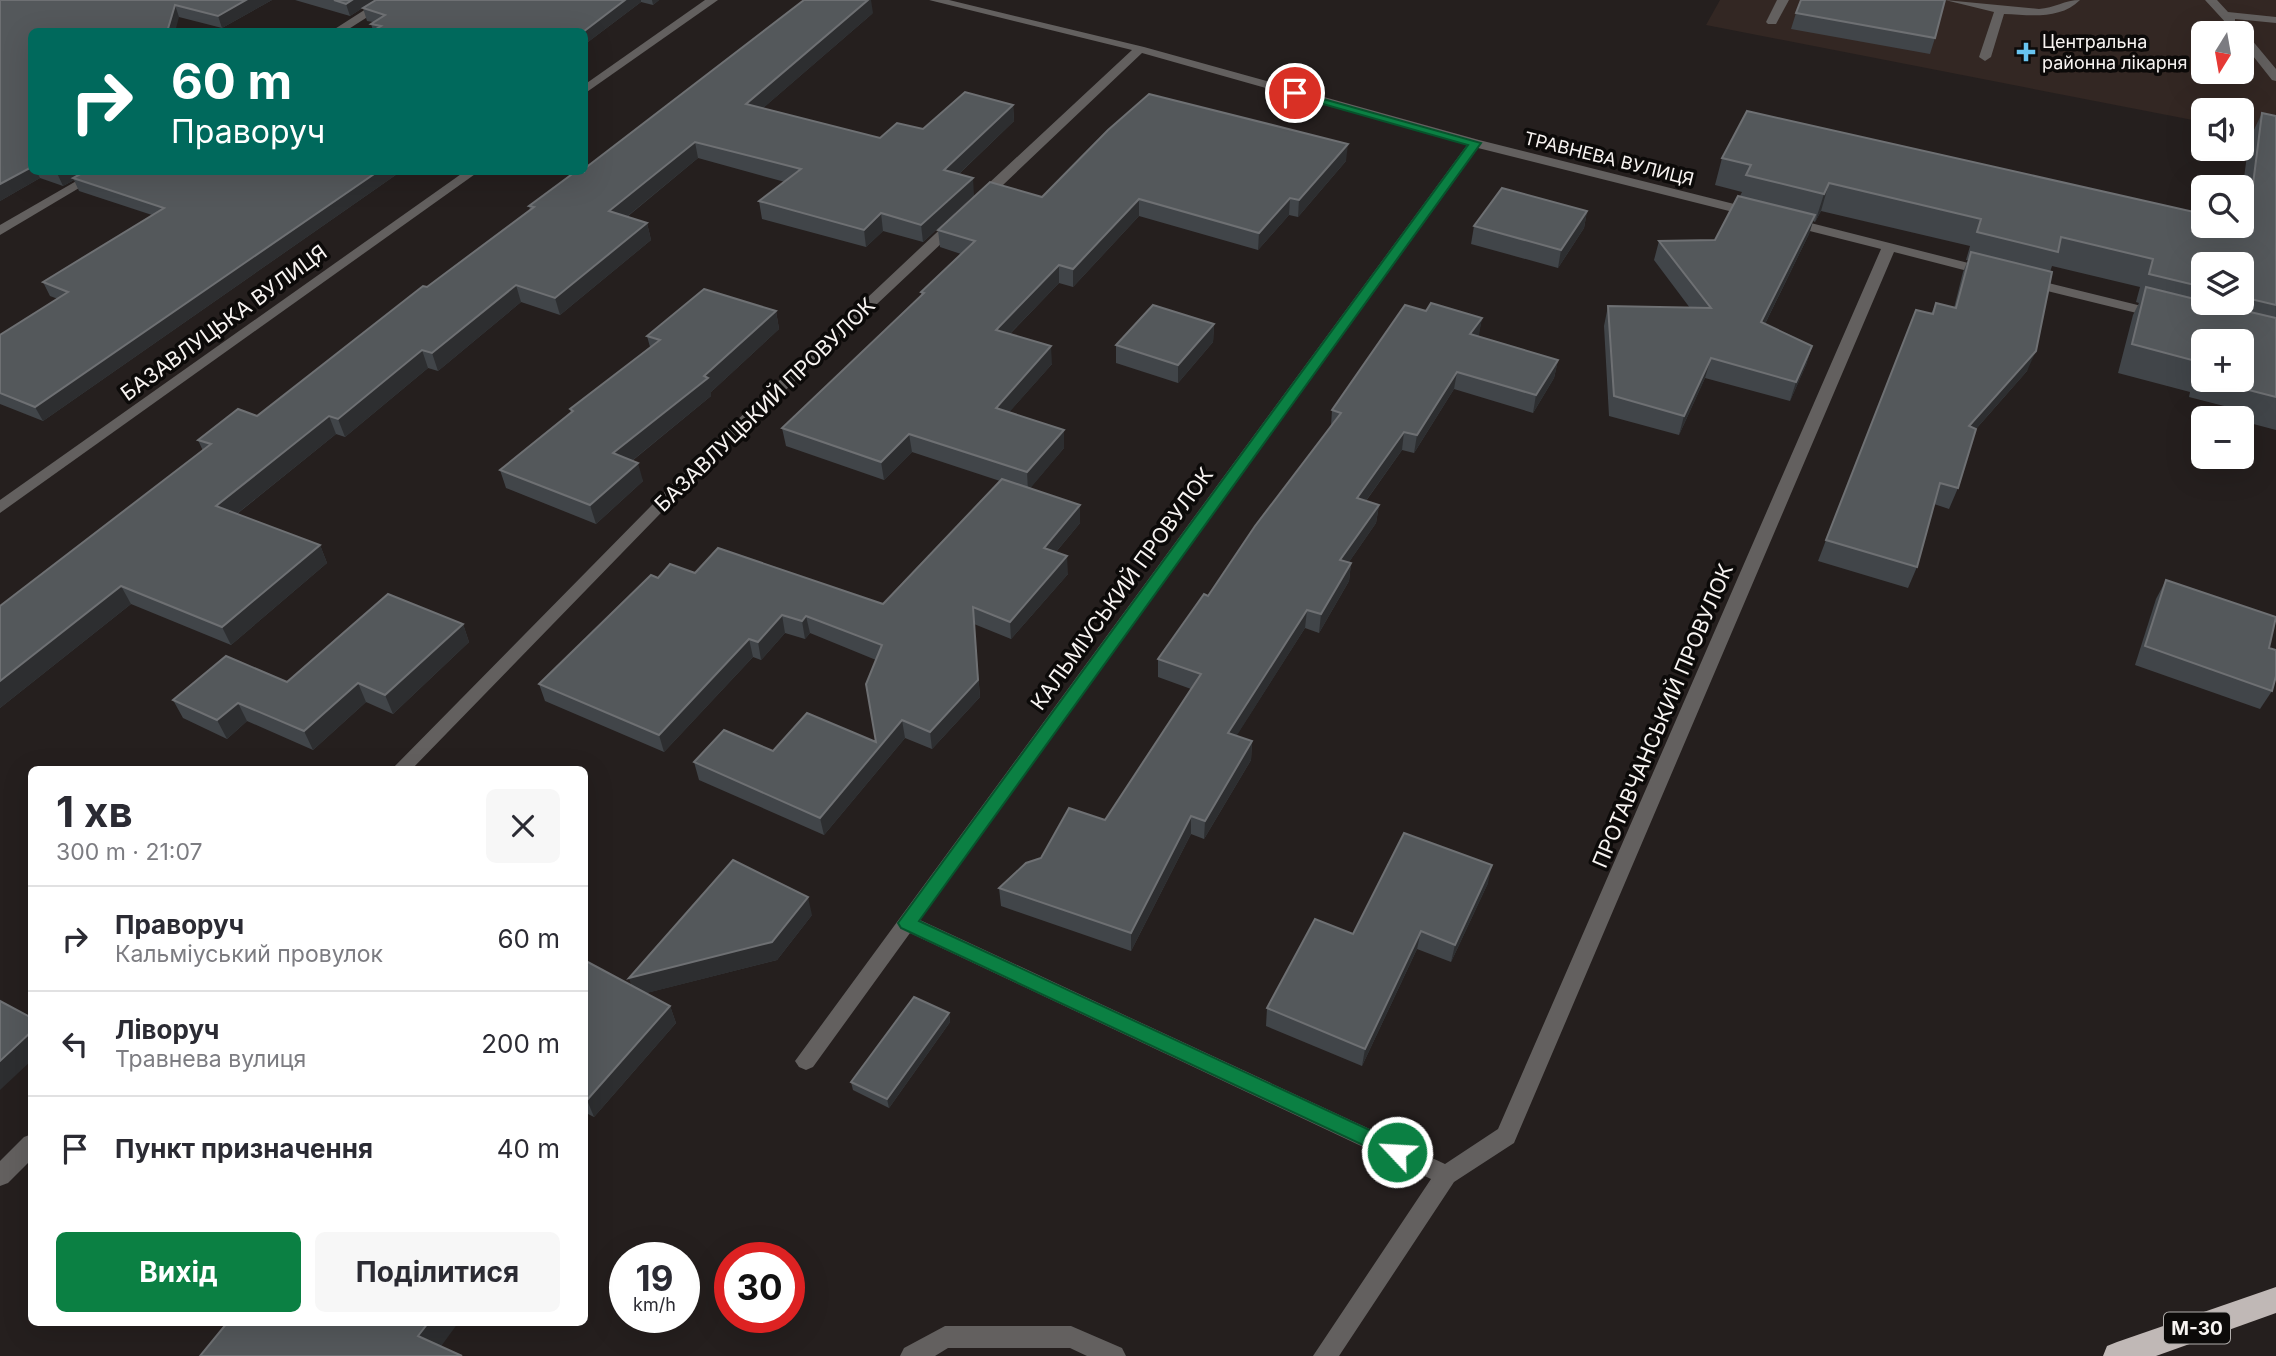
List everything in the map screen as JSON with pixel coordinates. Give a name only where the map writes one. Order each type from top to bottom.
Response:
[{"type":"highway","name":"М-30","points":[[2117,1356],[2276,1300]]},
{"type":"street","points":[[342,28],[388,0]]},
{"type":"street","points":[[588,88],[712,0]]},
{"type":"street","name":"ТРАВНЕВА ВУЛИЦЯ","points":[[935,0],[1140,49],[1475,143],[2169,317]]},
{"type":"street","points":[[1772,22],[1783,0]]},
{"type":"street","points":[[1951,0],[2000,10],[2042,13],[2068,6],[2074,0]]},
{"type":"street","points":[[2211,0],[2230,21]]},
{"type":"street","points":[[1984,57],[2000,10]]},
{"type":"street","points":[[2225,15],[2276,20]]},
{"type":"street","name":"БАЗАВЛУЦЬКИЙ ПРОВУЛОК","points":[[404,766],[721,443],[1140,49]]},
{"type":"street","points":[[2254,50],[2276,77]]},
{"type":"street","name":"КАЛЬМІУСЬКИЙ ПРОВУЛОК","points":[[806,1061],[1475,143]]},
{"type":"street","points":[[0,232],[95,175]]},
{"type":"street","name":"БАЗАВЛУЦЬКА ВУЛИЦЯ","points":[[0,508],[468,175]]},
{"type":"street","name":"ПРОТАВЧАНСЬКИЙ ПРОВУЛОК","points":[[1446,1175],[1506,1136],[1889,247]]},
{"type":"street","points":[[907,923],[1446,1175],[1325,1356]]},
{"type":"street","points":[[0,1177],[28,1148]]},
{"type":"street","points":[[912,1356],[945,1337],[1057,1337],[1071,1338],[1114,1356]]},
{"type":"shaded area","name":"Центральна районна лікарня","points":[[1720,0],[2276,0],[2276,131],[2254,128],[2254,98],[2191,98],[2191,120],[1706,25]]},
{"type":"building","points":[[0,0],[246,0],[218,16],[175,5],[168,28],[28,28],[28,169],[0,184]]},
{"type":"building","points":[[334,0],[352,0],[346,4]]},
{"type":"building","points":[[376,0],[625,0],[588,28],[378,28],[381,26],[371,24],[385,15],[363,8]]},
{"type":"building","points":[[804,0],[868,0],[746,104],[880,138],[897,123],[923,129],[965,92],[1013,105],[944,170],[973,178],[921,225],[881,213],[864,230],[759,201],[801,169],[695,142],[609,211],[647,223],[555,298],[516,285],[432,353],[422,350],[338,419],[329,416],[216,506],[320,545],[222,627],[121,586],[0,681],[0,606],[211,444],[198,440],[238,409],[257,416],[423,286],[427,287],[534,207],[529,206],[571,175],[588,175],[588,166]]},
{"type":"building","points":[[1801,0],[1945,0],[1935,38],[1796,13]]},
{"type":"building","points":[[1149,94],[1348,144],[1299,200],[1290,198],[1259,233],[1139,199],[1073,269],[1059,265],[996,330],[1051,346],[996,408],[1064,430],[1027,472],[909,434],[881,462],[782,428],[975,241],[938,230],[990,182],[1042,197],[1108,130]]},
{"type":"building","points":[[1747,111],[2191,211],[2191,238],[2254,238],[2254,176],[2262,113],[2276,116],[2276,305],[2254,300],[2254,252],[2191,252],[2191,284],[2149,274],[2153,259],[2061,237],[2058,252],[1977,232],[1981,219],[1829,183],[1824,194],[1746,175],[1751,165],[1722,158]]},
{"type":"building","points":[[78,175],[373,175],[35,407],[0,393],[0,335],[68,292],[43,282],[164,208],[73,178]]},
{"type":"building","points":[[1502,188],[1587,211],[1561,250],[1474,226]]},
{"type":"building","points":[[1738,196],[1815,215],[1761,322],[1812,346],[1796,382],[1711,358],[1684,416],[1614,396],[1608,306],[1711,308],[1659,241],[1715,240]]},
{"type":"building","points":[[1971,252],[2052,272],[2036,351],[1969,426],[1976,429],[1958,488],[1940,483],[1917,567],[1826,540],[1916,310],[1933,314],[1936,303],[1956,308]]},
{"type":"building","points":[[2146,287],[2191,298],[2191,315],[2254,315],[2254,313],[2276,318],[2276,397],[2254,391],[2254,329],[2191,329],[2191,360],[2132,344]]},
{"type":"building","points":[[704,289],[776,311],[704,376],[708,378],[613,453],[638,463],[590,505],[500,470],[573,411],[570,409],[660,340],[647,336]]},
{"type":"building","points":[[1431,303],[1482,318],[1470,334],[1558,360],[1536,395],[1457,372],[1417,435],[1404,432],[1357,498],[1379,505],[1340,560],[1351,563],[1321,614],[1307,610],[1228,733],[1252,741],[1205,821],[1191,816],[1131,933],[999,888],[1026,863],[1041,858],[1069,808],[1105,820],[1201,674],[1158,659],[1204,594],[1208,596],[1255,526],[1341,413],[1332,410],[1405,305],[1426,311]]},
{"type":"building","points":[[1153,305],[1214,324],[1178,365],[1116,345]]},
{"type":"building","points":[[1002,479],[1080,505],[1044,548],[1067,556],[1010,622],[973,607],[978,680],[930,732],[902,720],[820,818],[694,762],[724,730],[773,751],[807,713],[876,742],[866,684],[882,645],[806,616],[802,621],[782,615],[758,642],[749,639],[659,735],[539,684],[651,575],[658,578],[670,564],[695,573],[718,548],[883,604]]},
{"type":"building","points":[[2166,580],[2276,617],[2269,648],[2276,650],[2276,676],[2272,691],[2145,646]]},
{"type":"building","points":[[388,594],[463,624],[385,695],[358,683],[304,731],[238,703],[217,720],[173,700],[226,656],[287,682]]},
{"type":"building","points":[[1404,833],[1492,865],[1455,945],[1421,931],[1365,1049],[1267,1008],[1315,919],[1353,934]]},
{"type":"building","points":[[733,860],[808,897],[772,942],[629,978]]},
{"type":"building","points":[[588,962],[670,1006],[588,1099]]},
{"type":"building","points":[[914,997],[949,1013],[887,1099],[851,1082]]},
{"type":"building","points":[[0,1001],[28,1016],[28,1035],[0,1061]]},
{"type":"building","points":[[225,1326],[426,1326],[418,1336],[462,1356],[200,1356]]},
{"type":"place","name":"Центральна районна лікарня","points":[[2026,52]]},
{"type":"route","points":[[1295,93],[1475,143],[907,923],[1397,1152]]}]
